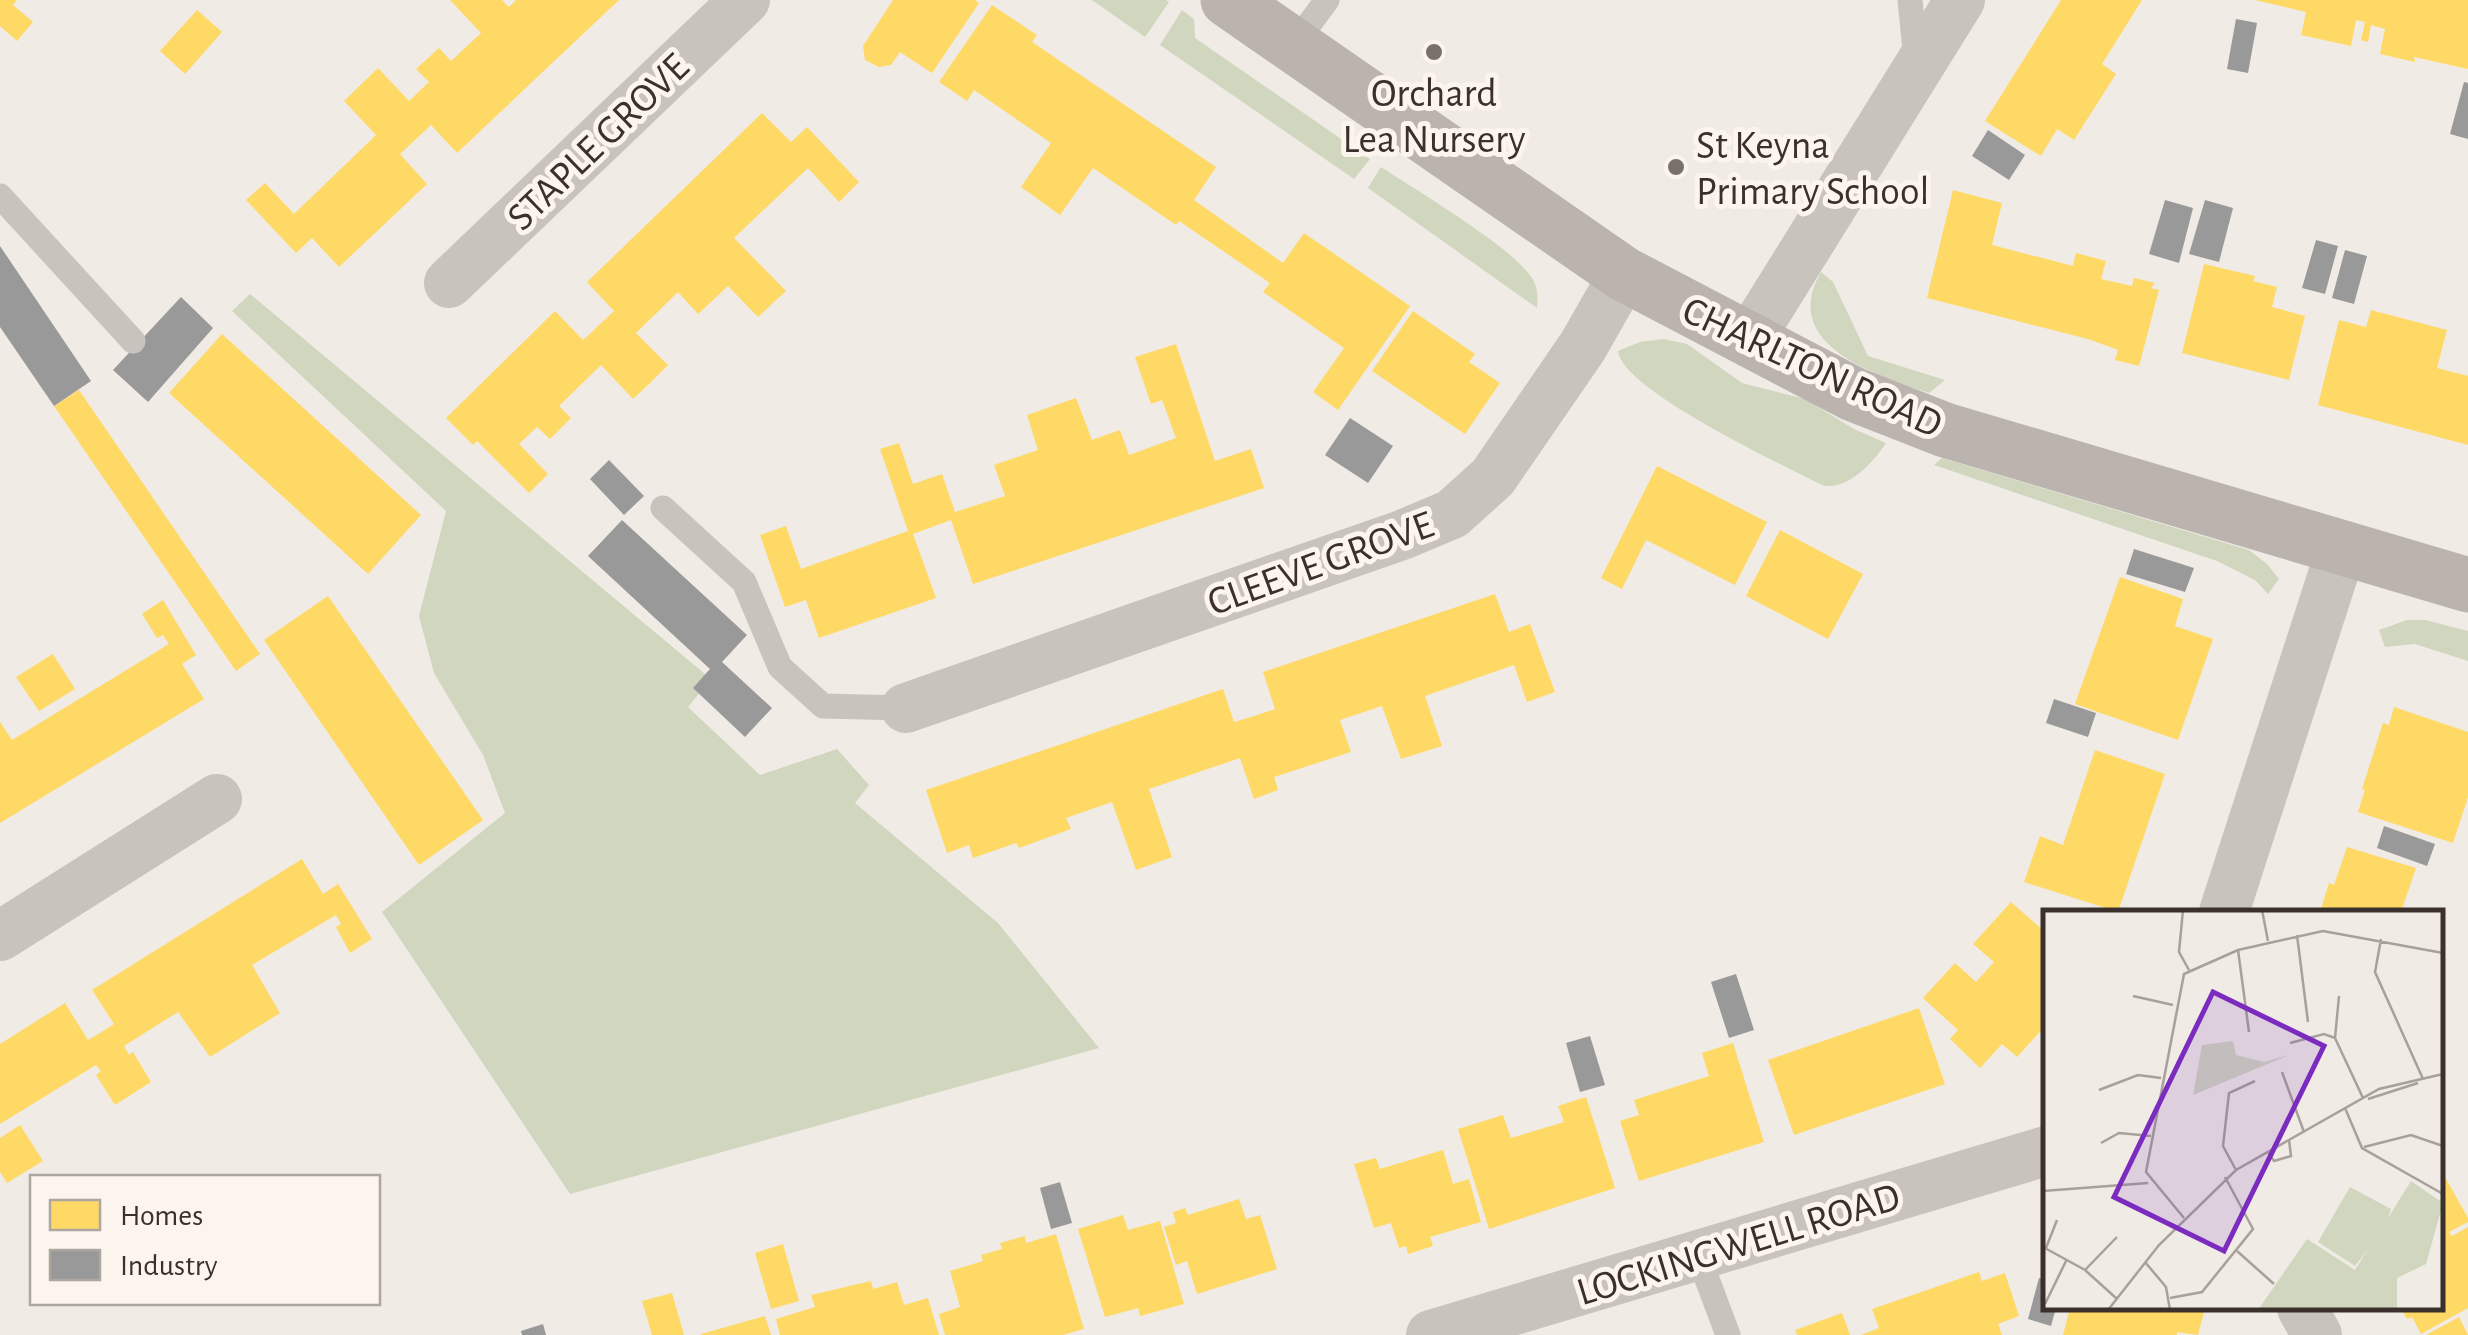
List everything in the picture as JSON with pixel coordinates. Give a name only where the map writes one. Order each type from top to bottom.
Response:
[{"type":"street","name":"STAPLE GROVE","points":[[449,283],[745,0]]},
{"type":"street","name":"CHARLTON ROAD","points":[[1228,0],[1624,274],[1853,394],[1945,430],[2468,585]]},
{"type":"street","points":[[1750,338],[1960,0]]},
{"type":"street","name":"CLEEVE GROVE","points":[[906,708],[1402,536],[1452,514],[1493,477],[1583,346],[1624,274]]},
{"type":"street","points":[[2225,910],[2342,548]]},
{"type":"street","points":[[0,936],[217,799]]},
{"type":"street","name":"LOCKINGWELL ROAD","points":[[1431,1335],[2043,1151]]},
{"type":"street","points":[[2303,1310],[2317,1335]]},
{"type":"lane","points":[[1294,46],[1327,0]]},
{"type":"lane","points":[[1910,0],[1918,70]]},
{"type":"lane","points":[[0,196],[133,341]]},
{"type":"lane","points":[[663,508],[744,582],[780,668],[823,706],[906,708]]},
{"type":"lane","points":[[1698,1255],[1728,1335]]},
{"type":"green space","points":[[1092,0],[1166,0],[1169,2],[1145,37]]},
{"type":"green space","points":[[1182,10],[1194,19],[1195,38],[1370,159],[1354,179],[1160,45]]},
{"type":"green space","points":[[1381,167],[1484,235],[1521,265],[1535,285],[1537,308],[1368,188]]},
{"type":"green space","points":[[1821,272],[1833,282],[1868,356],[1945,380],[1929,393],[1885,377],[1840,354],[1823,338],[1813,319],[1811,297]]},
{"type":"green space","points":[[250,294],[711,679],[688,707],[760,775],[837,749],[869,785],[855,803],[998,923],[1099,1048],[570,1194],[382,912],[505,813],[483,755],[434,673],[419,616],[446,511],[232,311]]},
{"type":"green space","points":[[1664,339],[1687,344],[1742,383],[1805,399],[1886,443],[1850,480],[1822,485],[1674,405],[1626,367],[1618,351],[1640,342]]},
{"type":"green space","points":[[1942,458],[2249,550],[2279,579],[2268,594],[2255,580],[2217,561],[1934,465]]},
{"type":"green space","points":[[2407,620],[2425,620],[2468,631],[2468,661],[2415,644],[2385,647],[2379,630]]},
{"type":"building: Homes","points":[[0,0],[17,0],[13,5],[33,22],[17,41],[0,26]]},
{"type":"building: Homes","points":[[450,0],[502,0],[509,7],[516,0],[619,0],[457,153],[431,125],[400,154],[427,184],[339,267],[312,238],[296,253],[246,200],[265,183],[294,214],[376,135],[344,101],[378,68],[409,101],[429,82],[416,69],[439,48],[451,61],[481,33]]},
{"type":"building: Homes","points":[[893,0],[979,3],[932,73],[900,52],[891,65],[879,67],[865,60],[863,46]]},
{"type":"building: Homes","points":[[2061,0],[2142,0],[2102,64],[2116,74],[2074,140],[2057,129],[2041,156],[1985,121]]},
{"type":"building: Homes","points":[[2255,0],[2468,0],[2468,69],[2380,54],[2385,29],[2371,25],[2368,42],[2361,40],[2365,22],[2356,20],[2351,46],[2301,35],[2306,12]]},
{"type":"building: Homes","points":[[992,5],[1037,35],[1032,42],[1216,167],[1194,200],[1283,263],[1304,233],[1410,306],[1338,410],[1313,392],[1344,348],[1263,292],[1270,283],[1093,168],[1060,215],[1021,187],[1051,143],[974,90],[967,101],[939,82]]},
{"type":"building: Homes","points":[[197,10],[222,32],[185,74],[160,51]]},
{"type":"building: Homes","points":[[762,113],[791,142],[807,127],[859,182],[839,202],[808,168],[734,238],[786,291],[758,317],[728,286],[698,314],[678,292],[636,333],[668,365],[650,383],[633,399],[601,365],[559,406],[571,418],[550,439],[537,427],[519,444],[548,474],[529,493],[477,441],[473,445],[446,418],[555,311],[583,340],[614,311],[587,282]]},
{"type":"building: Homes","points":[[1953,190],[2002,203],[1992,245],[2073,266],[2076,253],[2106,261],[2101,279],[2132,286],[2134,278],[2155,283],[2151,288],[2159,290],[2139,366],[2115,360],[2118,350],[2088,339],[1927,298]]},
{"type":"building: Homes","points":[[2204,264],[2255,276],[2253,281],[2277,287],[2272,307],[2305,316],[2289,380],[2182,353]]},
{"type":"building: Homes","points":[[2371,310],[2447,330],[2437,368],[2468,376],[2468,445],[2318,405],[2339,320],[2366,327]]},
{"type":"building: Homes","points":[[1413,311],[1475,354],[1469,362],[1500,383],[1465,434],[1372,371]]},
{"type":"building: Homes","points":[[222,334],[421,515],[368,574],[169,393]]},
{"type":"building: Homes","points":[[1176,344],[1215,461],[1251,449],[1264,488],[973,584],[951,520],[913,534],[936,598],[819,638],[806,600],[785,607],[760,535],[786,526],[801,569],[908,531],[880,449],[899,443],[913,484],[942,474],[955,512],[1005,496],[994,465],[1038,450],[1027,415],[1076,398],[1092,440],[1120,430],[1129,455],[1176,438],[1162,400],[1151,404],[1135,357]]},
{"type":"building: Homes","points":[[79,390],[260,654],[236,671],[54,406]]},
{"type":"building: Homes","points":[[1657,466],[1767,522],[1735,585],[1646,540],[1622,589],[1601,578]]},
{"type":"building: Homes","points":[[1780,530],[1863,574],[1828,639],[1746,596]]},
{"type":"building: Homes","points":[[2120,577],[2183,599],[2175,626],[2213,639],[2178,740],[2075,704]]},
{"type":"building: Homes","points":[[1495,594],[1509,632],[1530,624],[1555,692],[1527,702],[1514,665],[1425,696],[1442,746],[1401,759],[1382,706],[1340,720],[1351,752],[1274,777],[1278,790],[1254,799],[1240,758],[1149,789],[1172,857],[1136,870],[1112,802],[1066,818],[1071,829],[1019,848],[1016,843],[973,858],[969,845],[947,853],[926,790],[1223,689],[1234,722],[1275,709],[1263,672]]},
{"type":"building: Homes","points":[[328,596],[483,820],[419,865],[264,640]]},
{"type":"building: Homes","points":[[163,600],[196,655],[182,664],[204,699],[0,823],[0,722],[12,740],[169,644],[163,635],[157,638],[142,614]]},
{"type":"building: Homes","points":[[53,654],[75,689],[39,711],[16,677]]},
{"type":"building: Homes","points":[[2394,707],[2468,732],[2468,797],[2453,843],[2358,812],[2383,723],[2389,725]]},
{"type":"building: Homes","points":[[2095,750],[2165,774],[2119,910],[2024,882],[2040,836],[2063,845]]},
{"type":"building: Homes","points":[[2347,847],[2416,868],[2402,910],[2321,910],[2329,883],[2334,885]]},
{"type":"building: Homes","points":[[302,859],[323,894],[338,884],[372,939],[350,953],[336,927],[341,924],[336,915],[252,965],[280,1013],[210,1057],[178,1012],[124,1046],[129,1055],[133,1052],[151,1082],[115,1105],[96,1075],[101,1071],[96,1065],[0,1124],[0,1044],[65,1003],[88,1040],[100,1033],[114,1024],[92,990]]},
{"type":"building: Homes","points":[[2011,902],[2043,930],[2043,1028],[2017,1057],[2002,1044],[1980,1068],[1950,1039],[1958,1030],[1923,998],[1955,963],[1976,982],[1994,962],[1973,944]]},
{"type":"building: Homes","points":[[1919,1008],[1945,1084],[1794,1135],[1768,1060]]},
{"type":"building: Homes","points":[[1733,1043],[1764,1142],[1639,1181],[1620,1121],[1639,1115],[1634,1100],[1709,1076],[1702,1053]]},
{"type":"building: Homes","points":[[1586,1097],[1615,1188],[1489,1229],[1458,1129],[1503,1115],[1511,1138],[1564,1122],[1558,1106]]},
{"type":"building: Homes","points":[[20,1125],[43,1161],[7,1183],[0,1172],[0,1138]]},
{"type":"building: Homes","points":[[1443,1150],[1453,1184],[1469,1179],[1481,1222],[1430,1237],[1433,1246],[1408,1254],[1406,1246],[1399,1248],[1391,1223],[1374,1228],[1354,1164],[1376,1158],[1380,1169]]},
{"type":"building: Homes","points":[[2443,1173],[2468,1218],[2468,1222],[2449,1232],[2452,1236],[2468,1227],[2468,1308],[2421,1334],[2412,1317],[2407,1319],[2401,1310],[2443,1310]]},
{"type":"building: Homes","points":[[1239,1199],[1246,1219],[1260,1215],[1277,1269],[1197,1294],[1187,1261],[1176,1265],[1164,1227],[1176,1223],[1173,1212],[1185,1208],[1188,1215]]},
{"type":"building: Homes","points":[[1123,1215],[1128,1230],[1160,1221],[1184,1304],[1140,1316],[1138,1308],[1105,1317],[1078,1229]]},
{"type":"building: Homes","points":[[1056,1234],[1084,1329],[1063,1335],[945,1335],[939,1314],[960,1307],[950,1271],[983,1261],[981,1255],[1002,1249],[1000,1243],[1025,1236],[1026,1243]]},
{"type":"building: Homes","points":[[783,1244],[799,1301],[771,1309],[755,1253]]},
{"type":"building: Homes","points":[[1979,1272],[1982,1281],[2005,1273],[2019,1316],[1998,1324],[2002,1335],[1861,1335],[1879,1328],[1872,1309]]},
{"type":"building: Homes","points":[[871,1281],[873,1289],[897,1282],[904,1305],[928,1298],[939,1335],[780,1335],[776,1319],[815,1307],[811,1295]]},
{"type":"building: Homes","points":[[672,1293],[684,1335],[652,1335],[642,1301]]},
{"type":"building: Homes","points":[[2069,1310],[2204,1310],[2198,1335],[2063,1335]]},
{"type":"building: Homes","points":[[1842,1313],[1850,1335],[1797,1335],[1795,1330]]},
{"type":"building: Homes","points":[[765,1316],[771,1335],[701,1335],[701,1334]]},
{"type":"building: Homes","points":[[2459,1317],[2468,1335],[2426,1335]]},
{"type":"building: Industry","points":[[2236,19],[2257,23],[2248,73],[2227,69]]},
{"type":"building: Industry","points":[[2464,82],[2468,83],[2468,139],[2450,134]]},
{"type":"building: Industry","points":[[1988,130],[2025,155],[2009,180],[1972,156]]},
{"type":"building: Industry","points":[[2165,200],[2193,208],[2179,263],[2149,254]]},
{"type":"building: Industry","points":[[2205,200],[2233,208],[2219,262],[2189,254]]},
{"type":"building: Industry","points":[[2316,240],[2338,246],[2325,294],[2302,288]]},
{"type":"building: Industry","points":[[0,246],[91,381],[54,406],[0,327]]},
{"type":"building: Industry","points":[[2345,250],[2367,256],[2354,304],[2332,298]]},
{"type":"building: Industry","points":[[181,297],[213,328],[148,402],[113,370]]},
{"type":"building: Industry","points":[[1350,418],[1393,446],[1368,483],[1325,455]]},
{"type":"building: Industry","points":[[609,460],[644,496],[624,515],[590,479]]},
{"type":"building: Industry","points":[[622,520],[747,635],[722,662],[772,708],[745,737],[693,688],[710,669],[588,556]]},
{"type":"building: Industry","points":[[2134,549],[2194,568],[2185,592],[2126,574]]},
{"type":"building: Industry","points":[[2054,699],[2096,713],[2088,737],[2046,723]]},
{"type":"building: Industry","points":[[2384,826],[2435,844],[2427,866],[2377,848]]},
{"type":"building: Industry","points":[[1736,974],[1754,1030],[1729,1038],[1711,982]]},
{"type":"building: Industry","points":[[1590,1036],[1605,1085],[1580,1092],[1566,1043]]},
{"type":"building: Industry","points":[[1060,1182],[1072,1223],[1051,1229],[1040,1188]]},
{"type":"building: Industry","points":[[2039,1278],[2043,1279],[2043,1310],[2055,1310],[2051,1326],[2028,1319]]},
{"type":"building: Industry","points":[[543,1324],[546,1335],[522,1335],[521,1331]]},
{"type":"place","name":"Orchard Lea Nursery","points":[[1434,52]]},
{"type":"place","name":"St Keyna Primary School","points":[[1676,167]]}]
